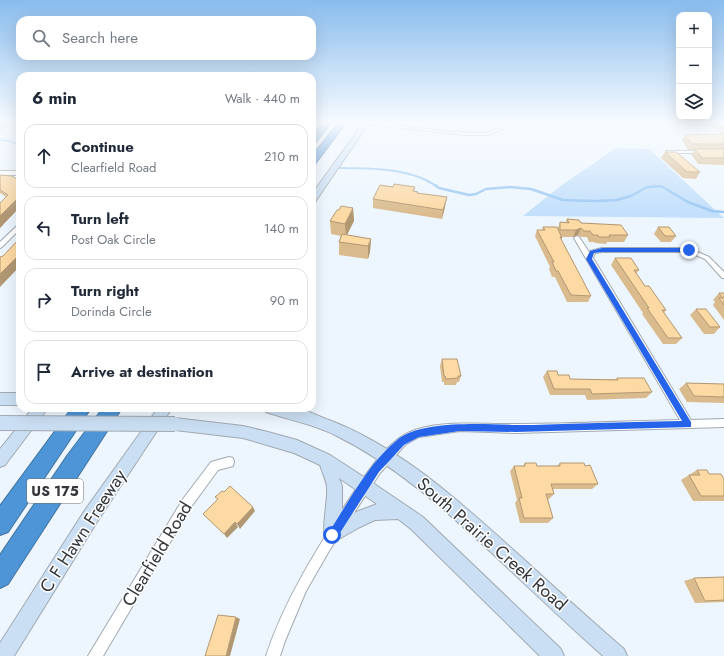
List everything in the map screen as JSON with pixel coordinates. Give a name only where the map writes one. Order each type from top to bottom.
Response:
[{"type":"highway","name":"US 175","points":[[0,524],[79,412]]},
{"type":"highway","name":"US 175","points":[[0,576],[74,463],[110,412]]},
{"type":"main road","points":[[316,194],[345,154]]},
{"type":"main road","points":[[0,399],[16,399]]},
{"type":"main road","points":[[0,460],[38,412]]},
{"type":"main road","name":"C F Hawn Freeway","points":[[3,656],[91,516],[162,412]]},
{"type":"main road","name":"South Prairie Creek Road","points":[[286,412],[345,432],[387,456],[443,498],[617,656]]},
{"type":"main road","name":"South Prairie Creek Road","points":[[0,423],[175,424],[236,431],[268,438],[297,447],[325,460],[402,511],[417,523],[554,656]]},
{"type":"main road","points":[[0,450],[16,440]]},
{"type":"main road","points":[[325,460],[335,486],[335,507],[332,535]]},
{"type":"main road","points":[[332,535],[354,521],[375,512],[402,511]]},
{"type":"street","points":[[0,173],[16,173]]},
{"type":"street","points":[[0,246],[16,230]]},
{"type":"street","points":[[577,238],[688,424]]},
{"type":"street","points":[[589,259],[592,252],[602,250],[689,250],[707,258],[724,276]]},
{"type":"street","points":[[273,656],[278,640],[302,587],[332,535],[376,469],[401,442],[418,434],[460,427],[516,429],[724,423]]},
{"type":"street","name":"Clearfield Road","points":[[95,656],[187,503],[215,466],[229,462]]},
{"type":"shaded area","points":[[608,154],[654,154],[724,218],[523,216],[562,185]]},
{"type":"building","points":[[667,154],[678,154],[700,172],[687,172]]},
{"type":"building","points":[[699,154],[724,154],[724,158],[702,158]]},
{"type":"building","points":[[0,175],[12,176],[16,178],[16,200],[0,216],[0,203],[8,195],[0,190]]},
{"type":"building","points":[[394,184],[415,187],[413,191],[418,192],[417,193],[447,197],[443,210],[373,199],[380,185],[393,187]]},
{"type":"building","points":[[341,206],[353,208],[345,224],[330,221],[337,210],[339,210]]},
{"type":"building","points":[[567,219],[579,220],[581,223],[621,225],[628,235],[609,235],[610,237],[599,237],[598,235],[593,235],[590,231],[584,231],[581,228],[576,230],[560,230],[560,222],[569,223]]},
{"type":"building","points":[[543,227],[557,227],[562,238],[560,237],[591,296],[571,295],[558,271],[556,271],[552,262],[554,262],[537,230],[545,230]]},
{"type":"building","points":[[658,227],[669,227],[676,236],[665,236]]},
{"type":"building","points":[[342,234],[371,239],[368,246],[339,242]]},
{"type":"building","points":[[16,242],[16,258],[0,274],[0,257],[3,256]]},
{"type":"building","points":[[615,258],[631,258],[639,270],[634,270],[645,286],[649,286],[666,310],[662,310],[682,338],[668,338]]},
{"type":"building","points":[[719,293],[724,293],[724,305],[719,298],[723,298]]},
{"type":"building","points":[[696,309],[706,309],[720,327],[710,327]]},
{"type":"building","points":[[442,359],[457,359],[461,376],[458,376],[458,378],[446,379],[444,376]]},
{"type":"building","points":[[547,371],[557,371],[558,375],[569,375],[570,379],[618,380],[617,378],[644,378],[652,392],[592,394],[590,389],[554,389]]},
{"type":"building","points":[[686,383],[724,384],[724,397],[694,396]]},
{"type":"building","points":[[525,463],[536,463],[537,466],[560,466],[560,463],[584,463],[585,466],[590,465],[598,484],[551,484],[554,494],[546,494],[553,518],[524,518],[519,498],[522,498],[514,466],[525,466]]},
{"type":"building","points":[[697,470],[707,470],[709,474],[721,474],[724,479],[724,496],[701,496],[689,475],[700,475]]},
{"type":"building","points":[[230,486],[253,507],[237,524],[235,522],[224,534],[203,514],[218,499],[215,497],[222,491],[224,492]]},
{"type":"building","points":[[724,577],[724,600],[705,601],[694,578]]},
{"type":"building","points":[[218,615],[236,617],[226,656],[205,656]]},
{"type":"waterway","points":[[339,168],[363,168],[402,172],[426,180],[436,186]]},
{"type":"waterway","points":[[435,185],[439,188],[469,195],[476,194],[486,189],[510,187],[531,189],[563,200],[595,201],[617,200],[631,196],[647,187],[661,186],[688,202],[712,211],[724,212]]},
{"type":"route","points":[[332,535],[376,469],[387,456],[401,442],[418,434],[460,427],[516,429],[688,424],[589,259],[592,252],[602,250],[689,250]]}]
